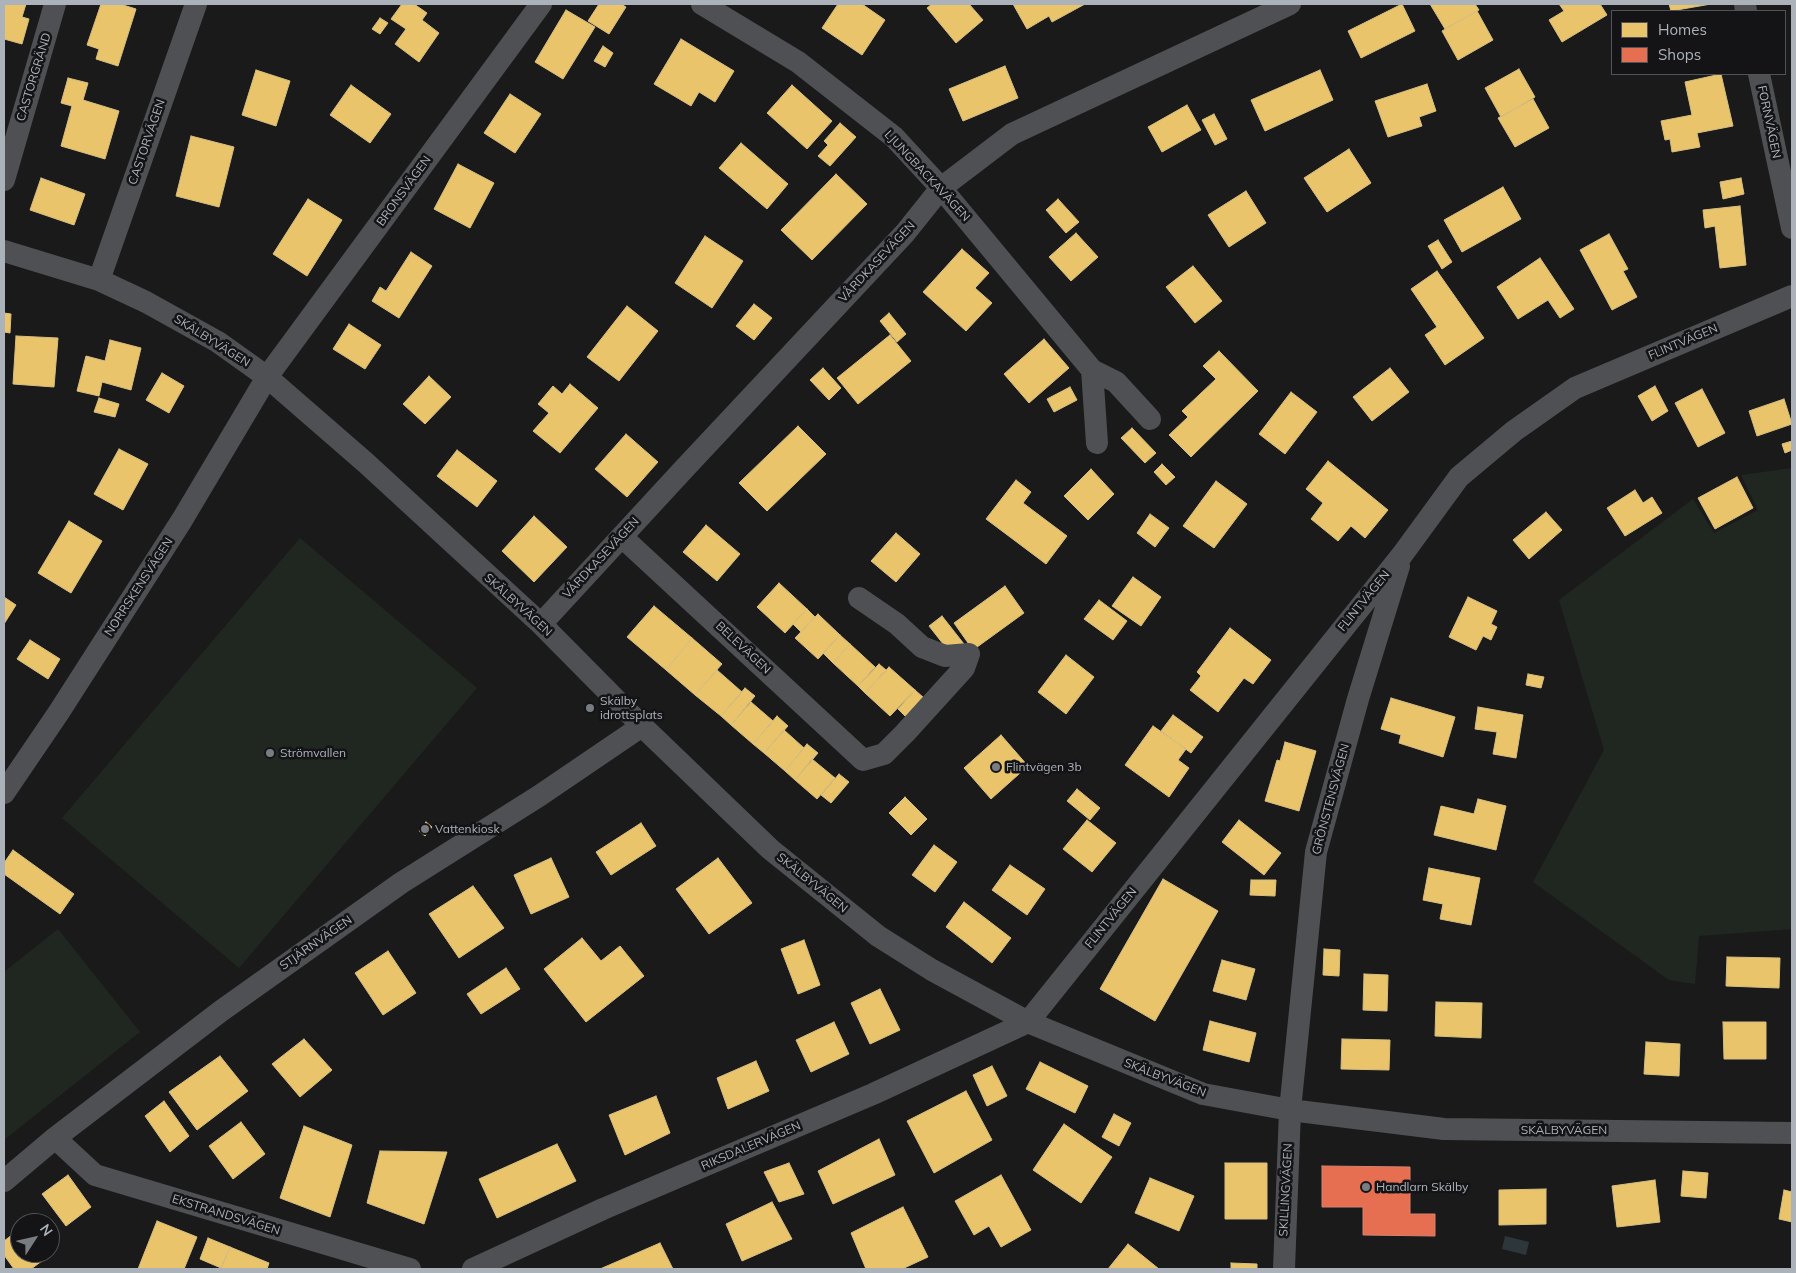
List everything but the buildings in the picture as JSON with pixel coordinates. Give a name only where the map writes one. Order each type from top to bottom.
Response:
[{"type":"street","name":"CASTORGRÄND","points":[[4,180],[55,4]]},
{"type":"street","name":"CASTORVÄGEN","points":[[99,280],[196,4]]},
{"type":"street","name":"BRONSVÄGEN","points":[[267,378],[541,4]]},
{"type":"street","name":"LJUNGBACKAVÄGEN","points":[[702,4],[798,62],[894,137],[941,188],[1092,370]]},
{"type":"street","name":"VÅRDKASEVÄGEN","points":[[541,624],[905,233],[941,188],[1012,134],[1290,4]]},
{"type":"street","name":"FORNVÄGEN","points":[[1759,75],[1792,228]]},
{"type":"street","name":"SKÄLBYVÄGEN","points":[[4,251],[99,280],[146,302],[210,338],[267,378],[366,463],[541,624],[642,726],[770,848],[878,936],[932,970],[1028,1022],[1204,1094],[1290,1110],[1444,1128],[1792,1133]]},
{"type":"street","name":"FLINTVÄGEN","points":[[1028,1022],[1402,555],[1459,478],[1514,431],[1575,388],[1792,296]]},
{"type":"street","points":[[1076,386],[1092,370]]},
{"type":"street","points":[[1092,370],[1116,382],[1150,419]]},
{"type":"street","points":[[1092,370],[1097,443]]},
{"type":"street","name":"NORRSKENSVÄGEN","points":[[4,793],[59,712],[176,528],[267,378]]},
{"type":"street","name":"BELEVÄGEN","points":[[622,537],[863,760],[884,754],[964,668],[969,654],[945,656],[922,647],[897,624],[859,598]]},
{"type":"street","name":"GRÖNSTENSVÄGEN","points":[[1290,1110],[1316,852],[1358,699],[1402,555]]},
{"type":"street","name":"STJÄRNVÄGEN","points":[[4,1181],[55,1138],[221,1011],[393,888],[539,796],[642,726]]},
{"type":"street","name":"RIKSDALERVÄGEN","points":[[473,1269],[603,1209],[873,1094],[1028,1022]]},
{"type":"street","name":"SKILLINGVÄGEN","points":[[1284,1269],[1290,1110]]},
{"type":"street","name":"EKSTRANDSVÄGEN","points":[[55,1138],[95,1175],[410,1269]]},
{"type":"shaded area","points":[[1792,468],[1792,929],[1699,936],[1695,984],[1669,980],[1533,882],[1604,750],[1559,600],[1693,499],[1714,533],[1758,510],[1741,475]]},
{"type":"shaded area","name":"Strömvallen","points":[[300,538],[477,688],[239,968],[62,818]]},
{"type":"shaded area","points":[[58,929],[140,1032],[4,1140],[4,972]]},
{"type":"shaded area","points":[[1505,1236],[1529,1242],[1526,1255],[1502,1249]]},
{"type":"place","name":"Skälby idrottsplats","points":[[590,708]]},
{"type":"place","name":"Strömvallen","points":[[270,753]]},
{"type":"place","name":"Flintvägen 3b","points":[[996,767]]},
{"type":"place","name":"Vattenkiosk","points":[[425,829]]},
{"type":"place","name":"Handlarn Skälby","points":[[1366,1187]]}]
